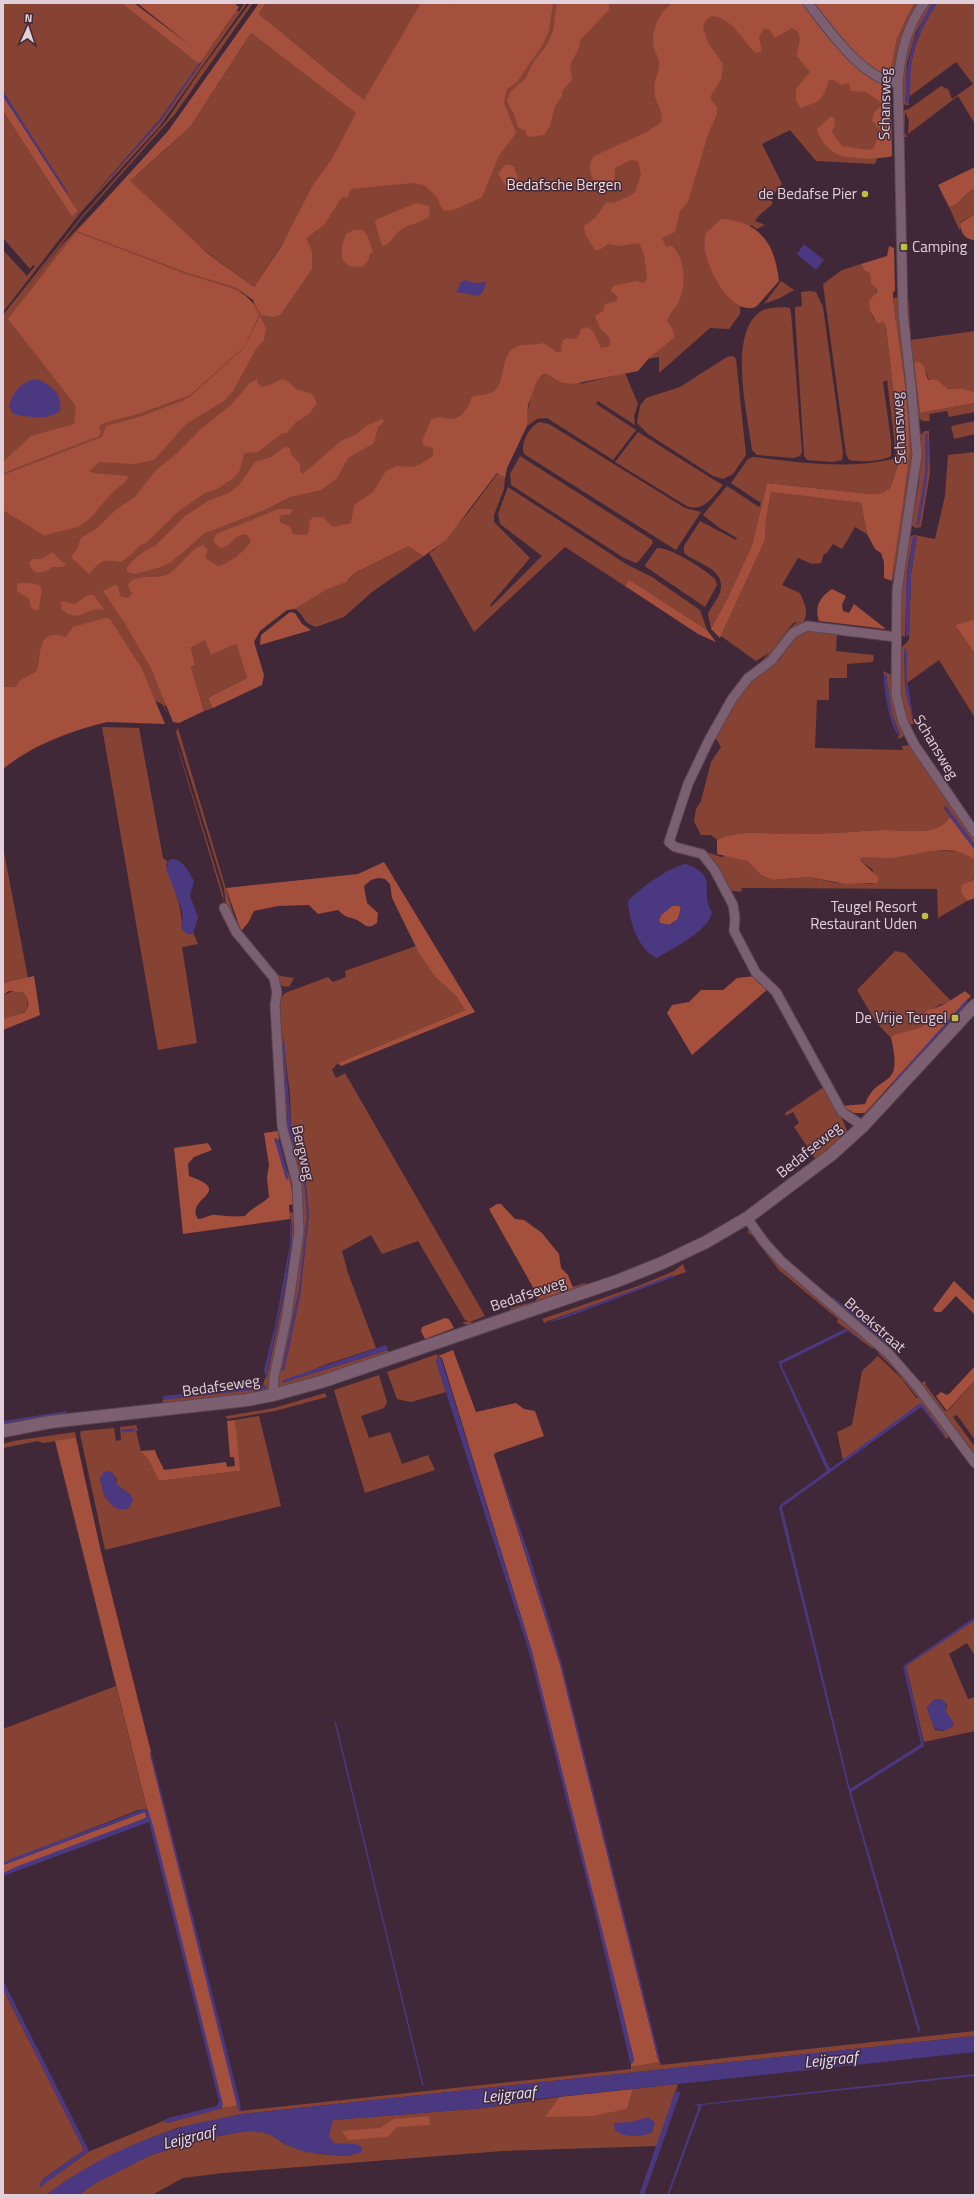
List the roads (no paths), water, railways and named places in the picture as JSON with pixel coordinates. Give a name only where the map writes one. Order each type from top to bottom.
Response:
[{"type":"street","points":[[808,3],[829,31],[858,61],[882,80],[898,83]]},
{"type":"street","name":"Schansweg","points":[[924,3],[907,35],[900,63],[898,83],[903,314],[917,455],[897,591],[896,695],[903,722],[914,744],[975,833]]},
{"type":"street","points":[[863,1126],[842,1112],[776,992],[756,973],[734,931],[733,905],[714,869],[702,854],[675,847],[669,842],[688,784],[709,740],[739,688],[748,678],[771,661],[798,629],[807,626],[816,626],[896,636]]},
{"type":"street","name":"Bergweg","points":[[224,908],[236,932],[271,974],[276,985],[275,1005],[282,1126],[297,1183],[299,1201],[298,1243],[287,1316],[274,1377],[273,1396]]},
{"type":"street","name":"Bedafseweg","points":[[3,1431],[50,1422],[273,1396],[324,1381],[617,1281],[662,1263],[706,1242],[747,1218],[831,1155],[863,1126],[975,1005]]},
{"type":"street","name":"Broekstraat","points":[[747,1218],[764,1242],[781,1261],[889,1354],[904,1370],[975,1463]]},
{"type":"water","points":[[932,3],[937,3],[922,30],[916,44],[911,63],[910,97],[908,104],[905,102],[907,74],[911,50],[919,27]]},
{"type":"water","points":[[200,62],[201,63],[160,122],[91,199],[160,119]]},
{"type":"water","points":[[3,91],[68,192],[67,193],[3,96]]},
{"type":"water","points":[[804,244],[824,260],[816,270],[797,254]]},
{"type":"water","points":[[466,280],[474,283],[486,282],[484,290],[479,296],[456,292],[461,282]]},
{"type":"water","points":[[37,379],[51,387],[58,395],[60,400],[60,411],[43,417],[13,414],[9,406],[16,391],[23,384]]},
{"type":"water","points":[[928,433],[929,457],[927,479],[919,525],[916,526],[925,473],[925,434]]},
{"type":"water","points":[[913,536],[917,537],[911,575],[909,635],[906,637],[906,585]]},
{"type":"water","points":[[904,648],[907,650],[907,679],[914,722],[906,695]]},
{"type":"water","points":[[884,674],[886,674],[892,714],[900,737],[896,733],[890,717],[886,698]]},
{"type":"water","points":[[944,806],[946,806],[975,845],[975,850],[950,817]]},
{"type":"water","points":[[169,860],[178,860],[184,865],[194,881],[190,896],[198,917],[194,931],[189,935],[183,931],[182,911],[166,870]]},
{"type":"water","points":[[686,864],[697,869],[703,874],[707,885],[708,904],[712,912],[704,926],[697,932],[681,944],[657,958],[650,954],[636,934],[630,917],[628,901],[639,890],[655,879],[679,866]],"holes":[[[672,906],[679,906],[681,908],[678,919],[669,925],[660,923],[659,920],[661,915]]]},
{"type":"water","points":[[968,998],[967,1004],[894,1083],[894,1081]]},
{"type":"water","points":[[283,1036],[291,1127],[305,1175],[309,1214],[300,1296],[284,1371],[282,1370],[299,1289],[307,1216],[305,1190],[300,1164],[288,1128]]},
{"type":"water","points":[[274,1138],[279,1140],[289,1180],[286,1179]]},
{"type":"water","points":[[290,1216],[292,1236],[286,1281],[266,1379],[264,1370],[276,1321],[290,1243]]},
{"type":"water","points":[[672,1275],[676,1276],[562,1319],[545,1323]]},
{"type":"water","points":[[833,1297],[893,1346],[891,1348],[831,1299]]},
{"type":"water","points":[[845,1329],[848,1329],[863,1342],[848,1331],[781,1364],[830,1469],[919,1404],[922,1404],[945,1435],[944,1436],[921,1407],[782,1507],[850,1789],[921,1744],[903,1666],[975,1617],[975,1620],[906,1666],[924,1746],[851,1792],[920,2029],[919,2034],[849,1792],[779,1508],[780,1505],[827,1471],[778,1362]]},
{"type":"water","points":[[386,1345],[388,1350],[282,1383],[283,1380]]},
{"type":"water","points":[[438,1357],[441,1358],[532,1652],[621,2005],[634,2060],[632,2064],[630,2062],[598,1925],[530,1655],[436,1361]]},
{"type":"water","points":[[265,1385],[267,1388],[163,1400],[163,1396]]},
{"type":"water","points":[[67,1411],[66,1414],[3,1424],[3,1421]]},
{"type":"water","points":[[494,1453],[530,1558],[562,1665],[660,2060],[658,2059],[560,1664]]},
{"type":"water","points":[[109,1471],[114,1474],[117,1485],[130,1494],[133,1501],[129,1508],[122,1509],[112,1506],[105,1496],[100,1478],[104,1472]]},
{"type":"water","points":[[940,1699],[946,1702],[946,1712],[954,1723],[951,1728],[946,1730],[934,1728],[927,1708],[933,1700]]},
{"type":"water","points":[[333,1716],[337,1726],[424,2087],[422,2085]]},
{"type":"water","points":[[151,1752],[241,2111],[238,2110],[150,1753]]},
{"type":"water","points":[[144,1809],[148,1810],[154,1829],[223,2105],[221,2108],[216,2110],[167,2123],[163,2121],[168,2118],[217,2106],[219,2101],[149,1822],[3,1876],[3,1873],[18,1866],[146,1818],[145,1812],[3,1865],[3,1863],[13,1858]]},
{"type":"water","points":[[3,1980],[89,2151],[40,2187],[39,2185],[43,2179],[84,2150],[3,1989]]},
{"type":"water","name":"Leijgraaf","points":[[975,2036],[975,2052],[538,2099],[484,2108],[333,2120],[329,2136],[334,2143],[356,2144],[362,2147],[361,2153],[343,2156],[305,2152],[287,2145],[267,2133],[248,2131],[213,2137],[151,2155],[96,2183],[78,2195],[46,2195],[76,2174],[125,2148],[200,2122],[242,2114]]},
{"type":"water","points":[[975,2074],[975,2076],[702,2105],[669,2195],[667,2195],[699,2106],[692,2105]]},
{"type":"water","points":[[679,2091],[680,2094],[644,2195],[639,2195],[675,2092]]},
{"type":"water","points":[[648,2117],[655,2122],[652,2133],[633,2136],[624,2135],[615,2131],[614,2123],[632,2122]]},
{"type":"waterway","points":[[123,1431],[134,1430]]},
{"type":"place","name":"de Bedafse Pier","points":[[865,194]]},
{"type":"place","name":"Camping","points":[[904,247]]},
{"type":"place","name":"Teugel Resort Restaurant Uden","points":[[925,916]]},
{"type":"place","name":"De Vrije Teugel","points":[[955,1018]]},
{"type":"park label","name":"Bedafsche Bergen","points":[[564,185]]}]
